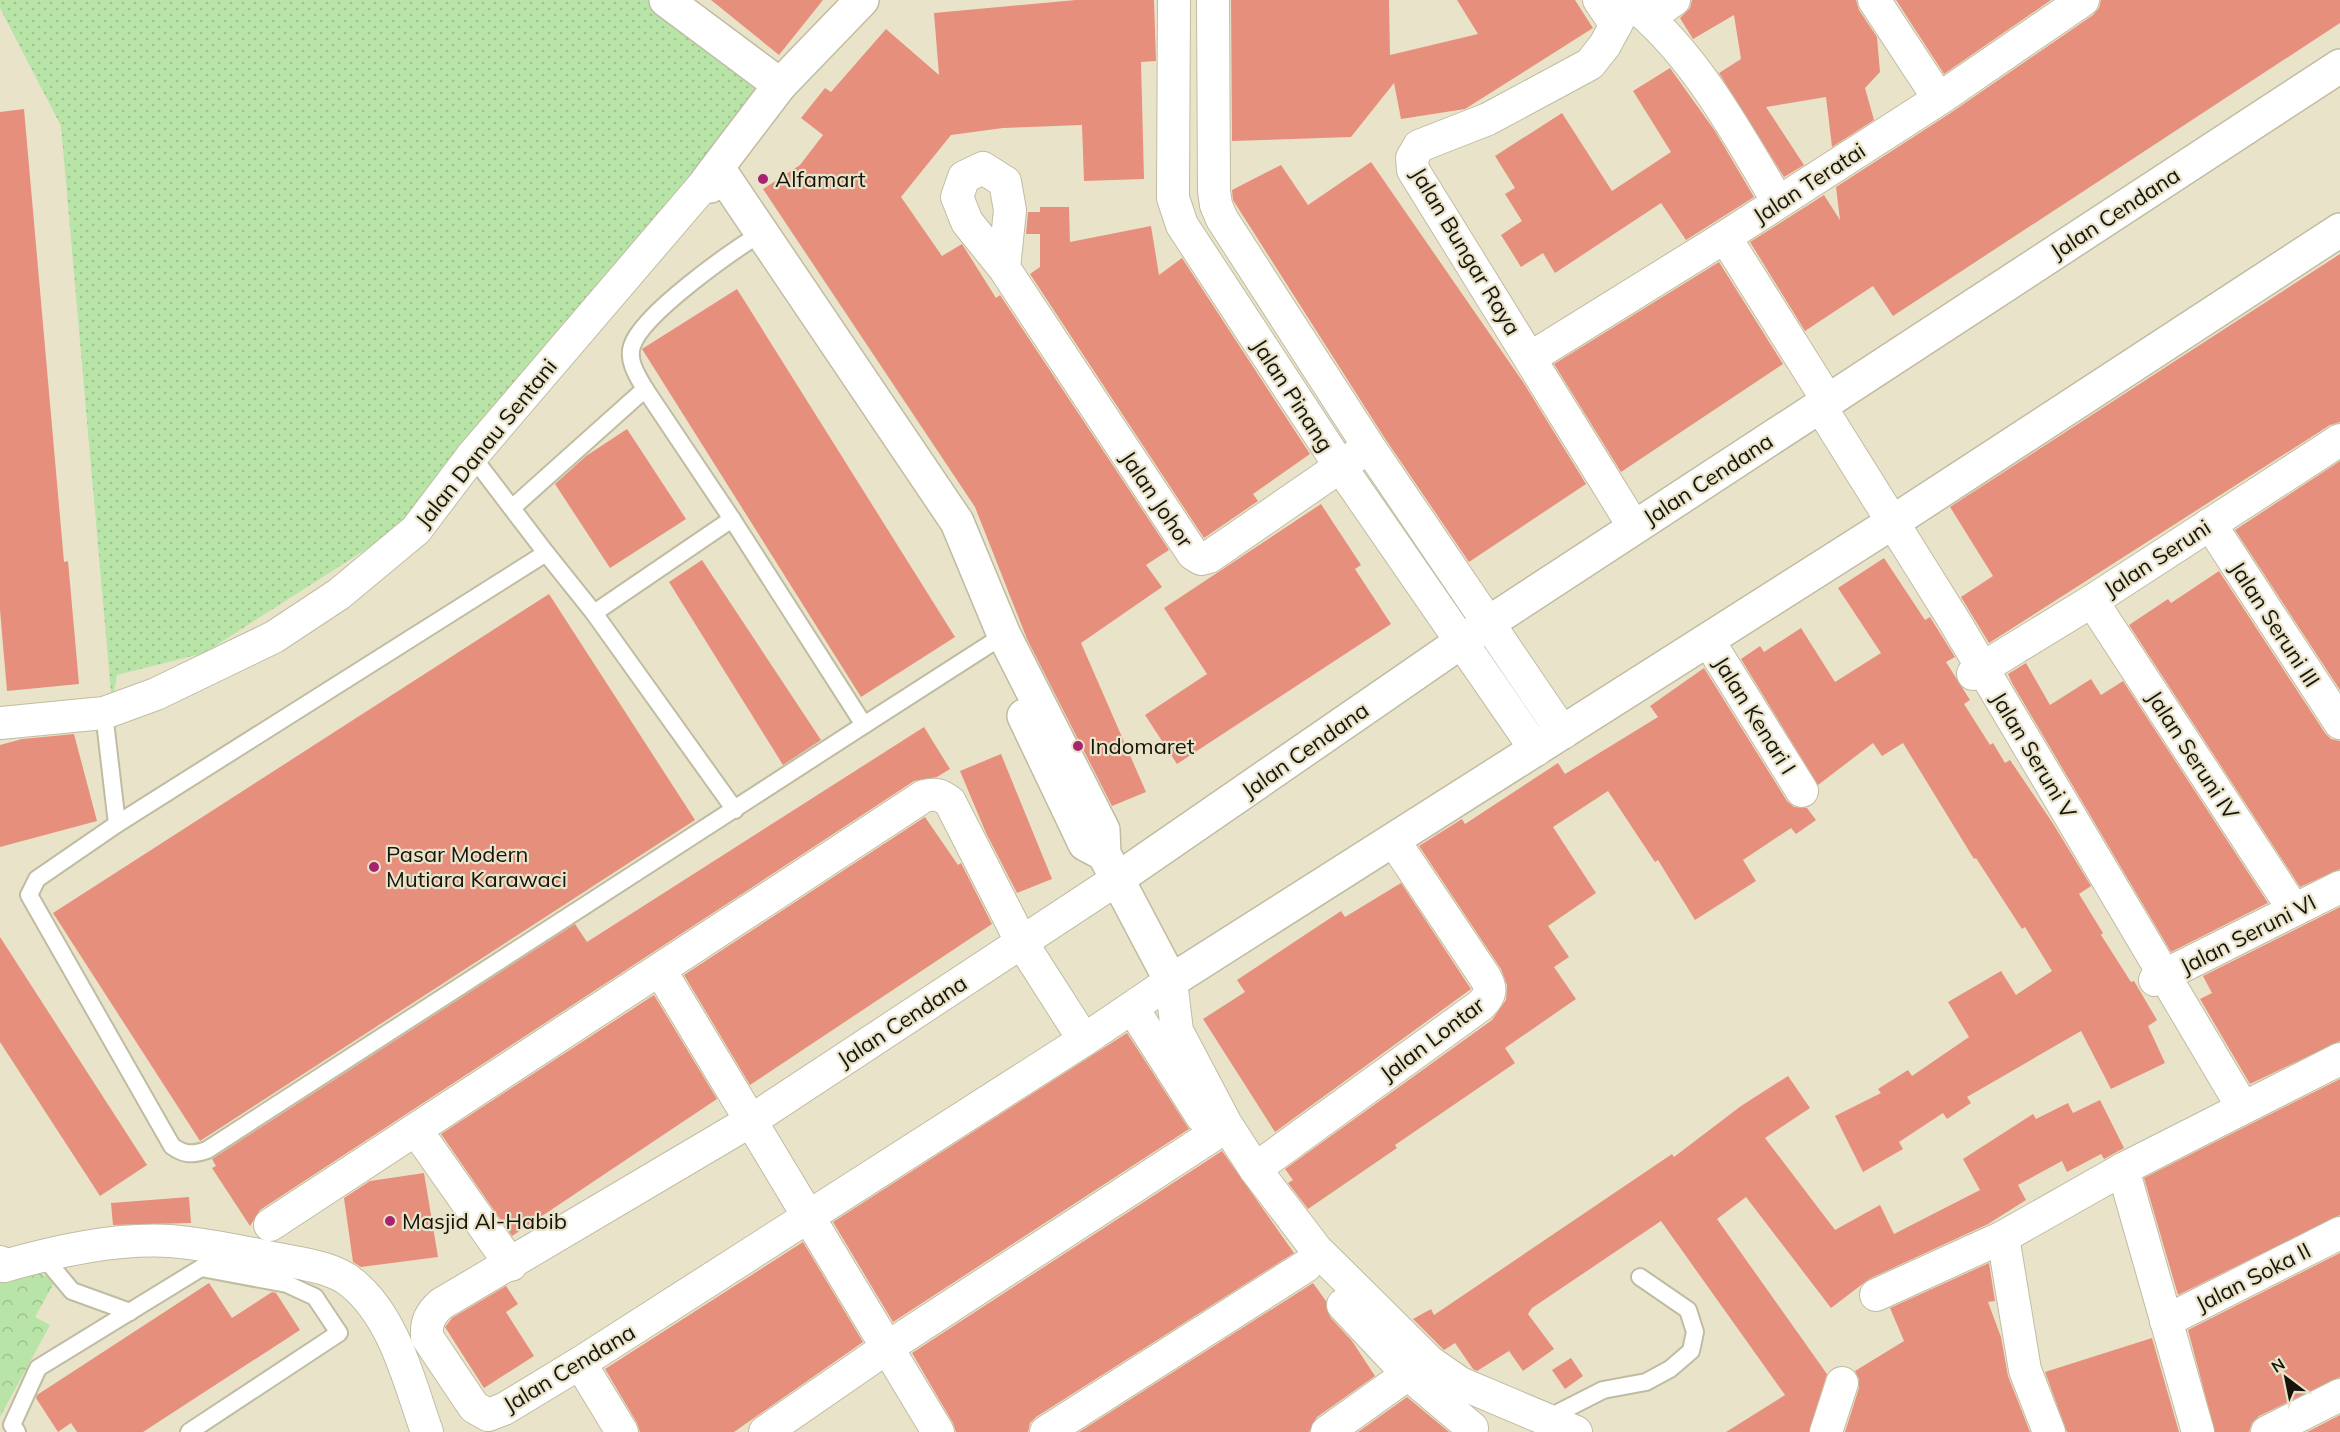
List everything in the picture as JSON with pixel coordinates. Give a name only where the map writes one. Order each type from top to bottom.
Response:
[{"type":"street","points":[[666,0],[780,85]]},
{"type":"street","name":"Jalan Danau Sentani","points":[[0,723],[104,713],[201,674],[274,637],[339,594],[417,530],[472,456],[712,175],[780,85],[862,0]]},
{"type":"street","name":"Jalan Pinang","points":[[1174,0],[1173,198],[1182,225],[1340,466],[1400,553],[1563,733]]},
{"type":"street","name":"Jalan Pinang","points":[[1213,0],[1216,205],[1222,219],[1428,535],[1474,633],[1536,750]]},
{"type":"street","points":[[1874,0],[1939,99]]},
{"type":"street","name":"Jalan Teratai","points":[[1530,358],[1725,237],[1939,99],[2046,10],[2083,0]]},
{"type":"street","points":[[1632,7],[1717,100],[1778,202]]},
{"type":"street","name":"Jalan Bungar Raya","points":[[1632,7],[1590,64],[1488,120],[1419,146],[1412,158],[1413,170],[1634,527]]},
{"type":"street","name":"Jalan Cendana","points":[[2340,66],[1474,633],[1110,867],[1022,943],[752,1120],[441,1305],[432,1312],[426,1326],[427,1337],[480,1413],[488,1415],[504,1409],[580,1363],[1133,1009],[1171,981],[1888,525],[2340,230]]},
{"type":"street","points":[[712,175],[756,236],[878,418],[945,534],[998,639],[1072,821],[1085,844],[1110,867],[1171,981],[1177,1031],[1226,1124],[1255,1169],[1316,1249],[1430,1362],[1460,1383],[1536,1425],[1576,1432]]},
{"type":"street","name":"Jalan Seruni V","points":[[1725,237],[1819,407],[1888,525],[1978,671],[2238,1111]]},
{"type":"street","name":"Jalan Johor","points":[[1004,268],[1193,554],[1201,559],[1209,557],[1369,447]]},
{"type":"street","name":"Jalan Seruni","points":[[1978,671],[2092,601],[2210,524],[2337,448]]},
{"type":"street","name":"Jalan Seruni III","points":[[2210,524],[2340,723]]},
{"type":"street","points":[[1400,553],[1428,535]]},
{"type":"street","name":"Jalan Seruni IV","points":[[2092,601],[2294,910]]},
{"type":"street","name":"Jalan Kenari I","points":[[1708,640],[1802,791]]},
{"type":"street","points":[[270,1226],[924,796],[942,795],[950,802],[1022,943],[1084,1040]]},
{"type":"street","name":"Jalan Lontar","points":[[1255,1169],[1481,1005],[1490,994],[1491,986],[1394,841]]},
{"type":"street","name":"Jalan Seruni VI","points":[[2160,978],[2340,887]]},
{"type":"street","points":[[660,970],[752,1120],[885,1349],[938,1432]]},
{"type":"street","points":[[1133,1009],[1213,1135],[1306,1266],[1408,1374],[1472,1428]]},
{"type":"street","points":[[1876,1295],[2003,1237],[2123,1169],[2340,1059]]},
{"type":"street","points":[[416,1130],[511,1265]]},
{"type":"street","points":[[765,1432],[885,1349],[1213,1135]]},
{"type":"street","points":[[2123,1169],[2198,1432]]},
{"type":"street","name":"Jalan Soka II","points":[[2166,1321],[2340,1233]]},
{"type":"street","points":[[2003,1237],[2025,1370],[2049,1432]]},
{"type":"street","points":[[0,1262],[4,1266],[42,1255],[125,1242],[170,1241],[216,1247],[319,1268],[351,1282],[385,1326],[398,1353],[427,1432]]},
{"type":"street","points":[[1046,1432],[1306,1266]]},
{"type":"street","points":[[580,1363],[622,1432]]},
{"type":"street","points":[[1327,1432],[1408,1374]]},
{"type":"street","points":[[1828,1432],[1842,1383]]},
{"type":"street","points":[[2267,1432],[2340,1395]]},
{"type":"lane","points":[[756,236],[651,318],[631,348],[633,368],[864,726]]},
{"type":"lane","points":[[512,508],[645,389]]},
{"type":"lane","points":[[472,456],[594,613],[735,810]]},
{"type":"lane","points":[[594,613],[732,519]]},
{"type":"lane","points":[[546,553],[117,824],[37,879],[29,895],[172,1146],[181,1153],[195,1154],[207,1150],[998,639]]},
{"type":"lane","points":[[104,713],[117,824]]},
{"type":"lane","points":[[42,1255],[72,1291],[130,1312]]},
{"type":"lane","points":[[17,1432],[12,1425],[38,1368],[201,1268],[287,1284],[315,1297],[339,1333],[189,1432]]},
{"type":"lane","points":[[1536,1425],[1603,1390],[1646,1382],[1670,1369],[1690,1351],[1695,1332],[1688,1310],[1640,1276]]},
{"type":"green space","points":[[0,0],[674,0],[791,88],[393,532],[204,653],[117,675],[112,704],[61,126],[0,8]]},
{"type":"green space","points":[[0,1251],[55,1281],[35,1317],[50,1325],[0,1417]]},
{"type":"building","points":[[711,0],[823,0],[779,55]]},
{"type":"building","points":[[1076,0],[1154,0],[1156,61],[1141,62],[1144,179],[1084,181],[1082,125],[1003,128],[951,135],[901,197],[942,256],[962,244],[996,298],[1000,295],[1169,550],[1146,565],[1162,587],[1081,643],[1146,792],[1112,806],[1027,639],[975,507],[763,189],[800,165],[823,135],[801,118],[825,88],[831,92],[886,29],[939,75],[934,13]]},
{"type":"building","points":[[1231,0],[1389,0],[1390,55],[1478,34],[1457,0],[1575,0],[1593,28],[1465,109],[1401,119],[1394,83],[1351,137],[1232,141]]},
{"type":"building","points":[[1692,0],[1856,0],[1859,10],[1877,37],[1880,72],[1865,88],[1874,120],[1832,147],[1826,97],[1766,107],[1804,165],[1784,177],[1719,73],[1741,59],[1734,15],[1693,39],[1680,18],[1690,8]]},
{"type":"building","points":[[1896,0],[2051,0],[1944,74]]},
{"type":"building","points":[[2101,0],[2340,0],[2340,23],[1893,316],[1873,286],[1805,331],[1750,242],[1824,195],[1840,220],[1836,187],[1949,114],[2093,15],[2099,8]]},
{"type":"building","points":[[1670,68],[1715,131],[1754,197],[1686,240],[1661,203],[1555,273],[1543,253],[1521,267],[1501,235],[1522,221],[1505,194],[1515,188],[1495,156],[1562,113],[1612,191],[1671,152],[1633,91]]},
{"type":"building","points":[[24,109],[64,562],[68,561],[79,684],[7,691],[0,610],[0,112]]},
{"type":"building","points":[[1371,162],[1523,382],[1586,484],[1469,562],[1384,437],[1233,200],[1232,190],[1281,165],[1308,205]]},
{"type":"building","points":[[1040,207],[1069,207],[1070,242],[1151,226],[1159,275],[1182,258],[1310,454],[1253,494],[1258,501],[1204,538],[1030,274],[1040,267],[1040,234],[1026,234],[1028,212],[1040,212]]},
{"type":"building","points":[[2340,254],[2340,422],[2330,425],[1989,643],[1961,597],[1993,576],[1950,507]]},
{"type":"building","points":[[1719,262],[1783,364],[1621,472],[1554,364]]},
{"type":"building","points":[[737,289],[955,637],[861,697],[642,349]]},
{"type":"building","points":[[627,429],[686,519],[610,568],[555,484],[586,456]]},
{"type":"building","points":[[2340,461],[2340,690],[2235,530]]},
{"type":"building","points":[[1321,504],[1361,565],[1355,569],[1391,624],[1177,764],[1145,715],[1207,674],[1164,608]]},
{"type":"building","points":[[1884,558],[1925,620],[1930,617],[1955,657],[1946,662],[1970,700],[1964,704],[1990,745],[1993,743],[2005,763],[2010,760],[2052,822],[2091,886],[2079,894],[2103,933],[2101,935],[2131,982],[2134,981],[2157,1020],[2148,1026],[2165,1063],[2111,1089],[2081,1031],[1967,1097],[1971,1103],[1947,1119],[1943,1113],[1899,1142],[1903,1149],[1863,1172],[1835,1116],[1881,1093],[1878,1089],[1908,1070],[1912,1076],[1969,1037],[1948,1002],[2001,971],[2016,995],[2052,971],[2025,927],[2022,929],[1976,858],[1974,859],[1903,743],[1882,756],[1873,743],[1818,785],[1741,659],[1760,646],[1764,652],[1801,628],[1835,682],[1881,653],[1838,588]]},
{"type":"building","points":[[702,560],[821,740],[783,765],[669,582]]},
{"type":"building","points":[[2219,571],[2325,733],[2331,739],[2340,741],[2340,869],[2300,887],[2129,625],[2168,599],[2171,603]]},
{"type":"building","name":"Pasar Modern Mutiara Karawaci","points":[[549,594],[695,820],[200,1141],[53,913]]},
{"type":"building","points":[[2026,663],[2050,705],[2091,679],[2101,695],[2123,681],[2268,903],[2171,952],[2012,683],[2008,674]]},
{"type":"building","points":[[1704,668],[1787,801],[1794,807],[1807,808],[1816,820],[1796,834],[1791,828],[1743,860],[1756,881],[1695,920],[1658,860],[1655,862],[1608,791],[1553,827],[1596,893],[1548,926],[1569,957],[1554,967],[1576,999],[1505,1048],[1515,1063],[1395,1145],[1397,1148],[1308,1209],[1288,1183],[1293,1180],[1285,1169],[1492,1020],[1506,1000],[1507,985],[1501,969],[1419,846],[1462,819],[1465,824],[1558,763],[1565,774],[1658,717],[1650,706]]},
{"type":"building","points":[[924,727],[950,769],[937,777],[914,781],[260,1210],[250,1226],[212,1168],[216,1166],[212,1159],[575,924],[587,942]]},
{"type":"building","points":[[74,734],[97,821],[0,847],[0,745],[22,739]]},
{"type":"building","points":[[1001,754],[1052,879],[1017,893],[986,833],[960,771]]},
{"type":"building","points":[[925,817],[958,865],[961,863],[992,924],[750,1085],[684,975]]},
{"type":"building","points":[[1401,883],[1471,989],[1275,1132],[1203,1019],[1245,992],[1237,980],[1341,911],[1345,917]]},
{"type":"building","points":[[2340,907],[2340,1041],[2250,1084],[2200,999],[2212,993],[2203,976]]},
{"type":"building","points":[[0,937],[147,1165],[100,1196],[0,1042]]},
{"type":"building","points":[[654,995],[717,1099],[512,1236],[441,1134]]},
{"type":"building","points":[[1127,1033],[1189,1129],[893,1322],[833,1222]]},
{"type":"building","points":[[1788,1076],[1810,1108],[1765,1138],[1835,1230],[1880,1205],[1894,1234],[1980,1190],[1963,1159],[2033,1114],[2036,1119],[2068,1103],[2073,1113],[2100,1100],[2124,1148],[2104,1159],[2101,1154],[2067,1172],[2062,1161],[2018,1185],[2026,1200],[1988,1224],[1869,1279],[1831,1308],[1746,1197],[1717,1219],[1827,1374],[1809,1432],[1726,1432],[1785,1395],[1661,1221],[1532,1308],[1528,1314],[1554,1349],[1523,1371],[1509,1351],[1477,1371],[1473,1369],[1455,1343],[1444,1350],[1413,1319],[1431,1309],[1434,1315],[1672,1154],[1674,1157],[1741,1106]]},
{"type":"building","points":[[2340,1079],[2340,1215],[2178,1295],[2144,1178]]},
{"type":"building","points":[[1222,1151],[1294,1253],[1036,1417],[1030,1423],[1028,1432],[956,1432],[912,1353]]},
{"type":"building","name":"Masjid Al-Habib","points":[[424,1173],[438,1257],[361,1267],[353,1262],[344,1198],[370,1181]]},
{"type":"building","points":[[189,1197],[191,1223],[113,1225],[111,1203]]},
{"type":"building","points":[[803,1242],[863,1342],[734,1432],[640,1432],[605,1369]]},
{"type":"building","points":[[2340,1253],[2340,1377],[2259,1416],[2252,1423],[2249,1432],[2215,1432],[2188,1330]]},
{"type":"building","points":[[1989,1263],[1995,1301],[1988,1302],[2001,1337],[2008,1376],[2030,1432],[1845,1432],[1859,1388],[1859,1379],[1855,1371],[1904,1341],[1890,1308]]},
{"type":"building","points":[[209,1283],[232,1318],[272,1292],[276,1293],[300,1330],[143,1432],[77,1432],[71,1423],[58,1432],[36,1398],[37,1395]]},
{"type":"building","points":[[1313,1283],[1326,1301],[1330,1317],[1352,1341],[1375,1376],[1317,1417],[1309,1432],[1079,1432]]},
{"type":"building","points":[[506,1286],[518,1304],[506,1312],[534,1356],[484,1388],[445,1327],[452,1318]]},
{"type":"building","points":[[2152,1338],[2179,1432],[2067,1432],[2045,1372]]},
{"type":"building","points":[[1571,1358],[1583,1376],[1565,1389],[1552,1370]]},
{"type":"building","points":[[1407,1397],[1449,1432],[1358,1432]]},
{"type":"building","points":[[2340,1415],[2340,1432],[2307,1432]]},
{"type":"place","name":"Alfamart","points":[[763,179]]},
{"type":"place","name":"Indomaret","points":[[1078,746]]},
{"type":"place","name":"Pasar Modern Mutiara Karawaci","points":[[374,867]]},
{"type":"place","name":"Masjid Al-Habib","points":[[390,1221]]}]
